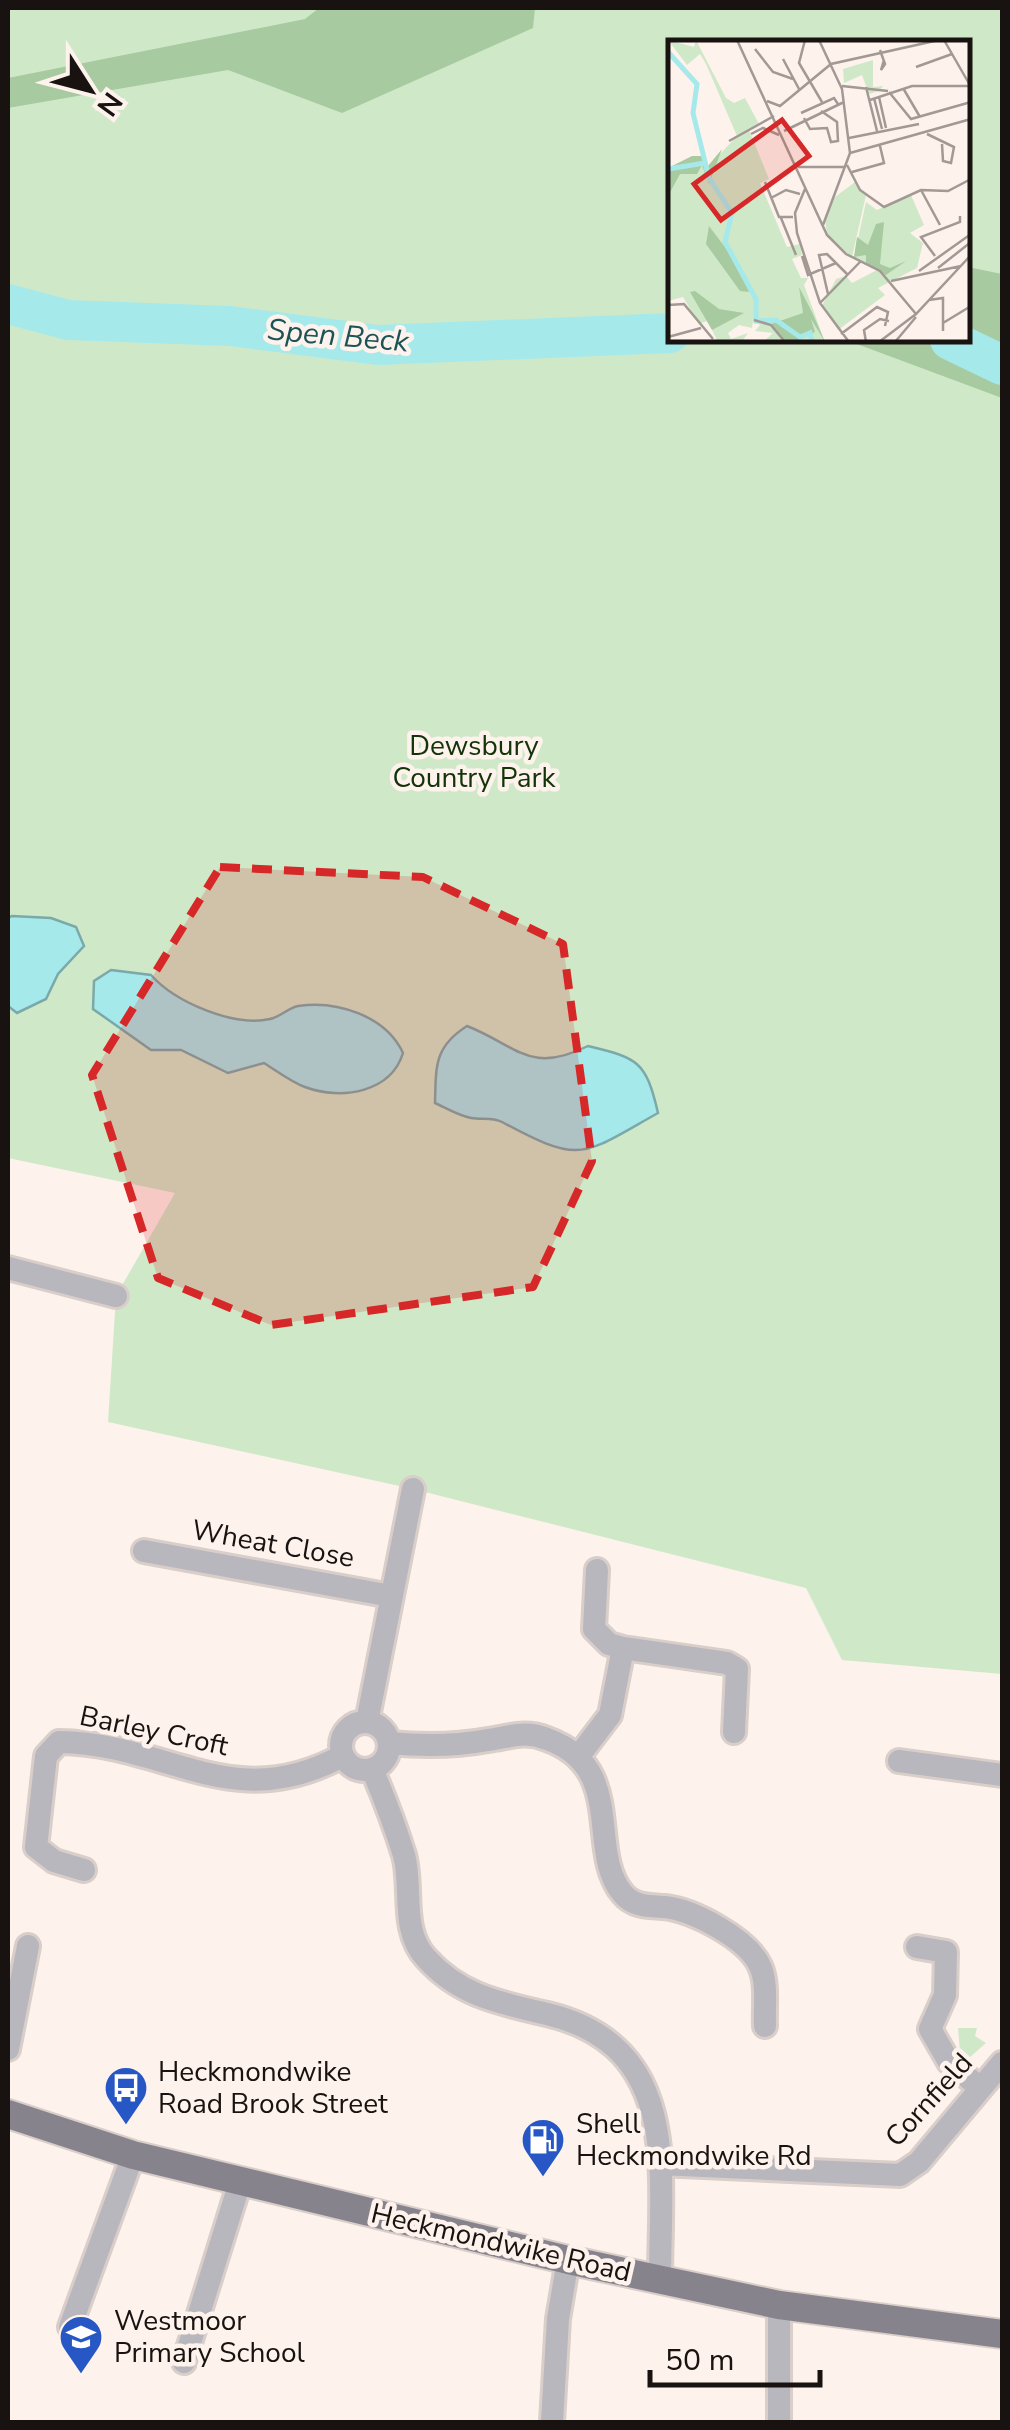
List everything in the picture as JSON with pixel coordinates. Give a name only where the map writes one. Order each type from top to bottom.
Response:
[{"type":"main road","name":"Heckmondwike Road","points":[[8,2114],[133,2155],[568,2260],[779,2305],[1002,2334]]},
{"type":"street","points":[[8,1268],[116,1296]]},
{"type":"street","points":[[366,1722],[413,1489]]},
{"type":"street","name":"Wheat Close","points":[[144,1551],[391,1596]]},
{"type":"street","points":[[597,1570],[594,1629],[610,1644],[727,1662],[737,1669],[734,1732]]},
{"type":"street","points":[[578,1757],[610,1715],[623,1648]]},
{"type":"street","points":[[366,1722],[382,1729],[389,1743],[385,1760],[372,1769],[352,1766],[342,1756],[345,1732],[366,1722]]},
{"type":"street","points":[[389,1743],[487,1740],[525,1733],[550,1740],[578,1757],[592,1776],[614,1878],[624,1896],[638,1905],[686,1912],[748,1949],[764,1976],[765,2026]]},
{"type":"street","name":"Barley Croft","points":[[84,1870],[54,1861],[36,1848],[46,1756],[59,1742],[123,1750],[185,1770],[242,1781],[286,1780],[342,1756]]},
{"type":"street","points":[[899,1761],[1002,1775]]},
{"type":"street","points":[[372,1769],[405,1860],[406,1907],[422,1955],[455,1984],[491,2004],[552,2015],[599,2035],[632,2062],[645,2083],[660,2164],[660,2280]]},
{"type":"street","points":[[8,2049],[28,1946]]},
{"type":"street","points":[[917,1948],[946,1952],[944,1995],[930,2029],[949,2062],[979,2088]]},
{"type":"street","name":"Cornfield","points":[[660,2164],[900,2176],[919,2162],[1002,2063]]},
{"type":"street","points":[[70,2328],[133,2155]]},
{"type":"street","points":[[184,2362],[240,2182]]},
{"type":"street","points":[[552,2422],[558,2319],[568,2260]]},
{"type":"street","points":[[779,2305],[779,2422]]},
{"type":"highlighted area","points":[[220,867],[423,877],[563,944],[592,1161],[533,1287],[271,1325],[158,1278],[92,1075]]},
{"type":"green space","name":"Dewsbury Country Park","points":[[8,8],[1002,8],[1002,1674],[842,1660],[806,1588],[413,1489],[108,1422],[116,1296],[175,1193],[8,1158]]},
{"type":"green space","points":[[319,8],[535,8],[533,28],[342,113],[228,70],[8,108],[8,78],[305,19]]},
{"type":"green space","points":[[970,267],[1002,274],[1002,398],[851,342],[970,342]]},
{"type":"green space","points":[[958,2028],[977,2028],[975,2036],[986,2043],[969,2058],[960,2052]]},
{"type":"water","points":[[8,918],[51,918],[76,927],[84,946],[58,974],[46,999],[17,1013],[8,1006]]},
{"type":"water","points":[[111,970],[151,975],[189,1003],[239,1019],[270,1019],[298,1006],[344,1008],[385,1029],[403,1053],[388,1077],[349,1093],[305,1087],[264,1063],[228,1073],[181,1050],[151,1050],[93,1009],[94,981]]},
{"type":"water","points":[[467,1026],[537,1058],[568,1054],[588,1046],[629,1059],[644,1072],[658,1113],[612,1139],[581,1150],[549,1145],[498,1120],[453,1112],[435,1103],[437,1068],[448,1042]]},
{"type":"waterway","name":"Spen Beck","points":[[8,304],[68,320],[230,326],[378,345],[668,333]]},
{"type":"waterway","name":"Spen Beck","points":[[954,342],[1002,365]]},
{"type":"place","name":"Heckmondwike Road Brook Street","points":[[126,2126]]},
{"type":"place","name":"Shell Heckmondwike Rd","points":[[543,2178]]},
{"type":"place","name":"Westmoor Primary School","points":[[81,2375]]}]
